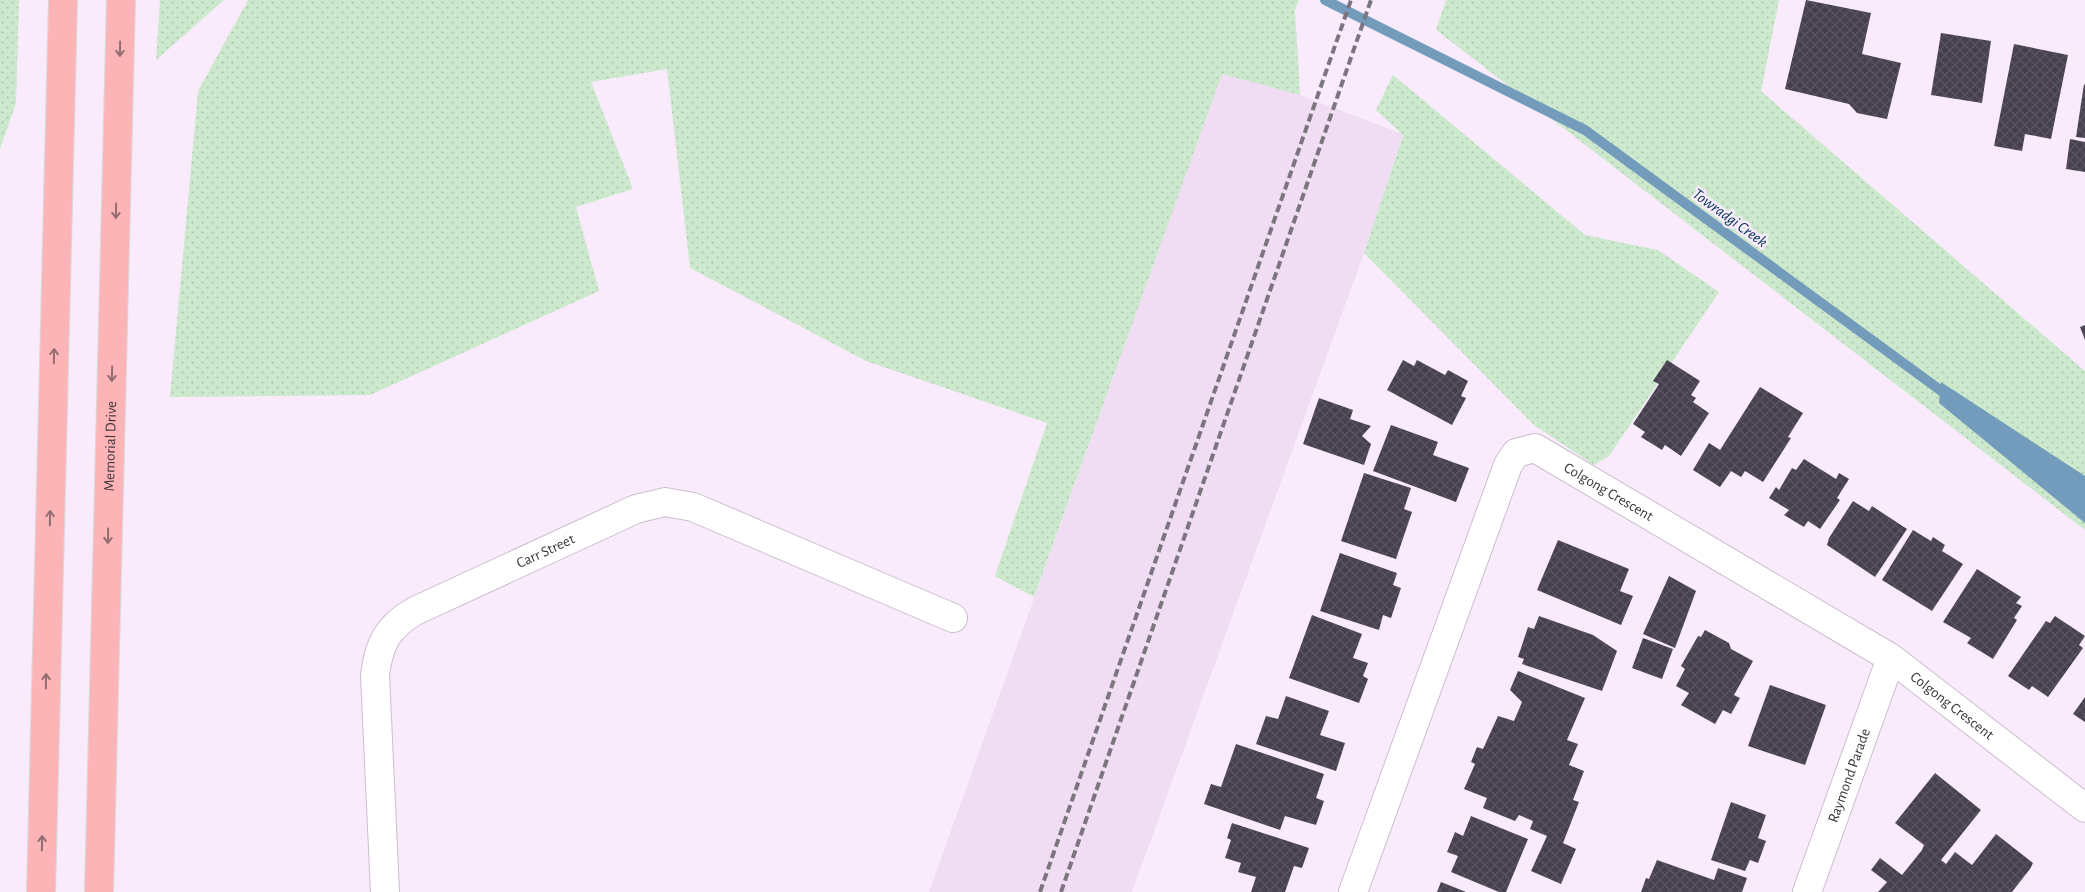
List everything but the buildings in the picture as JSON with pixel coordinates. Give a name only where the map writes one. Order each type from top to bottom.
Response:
[{"type":"main road","points":[[41,892],[62,0]]},
{"type":"main road","name":"Memorial Drive","points":[[99,892],[121,0]]},
{"type":"street","name":"Colgong Crescent","points":[[1353,892],[1508,466],[1516,453],[1535,448],[1891,658],[2085,808]]},
{"type":"street","name":"Carr Street","points":[[385,892],[375,675],[381,645],[388,632],[400,620],[416,611],[636,509],[665,502],[693,507],[953,618]]},
{"type":"street","name":"Raymond Parade","points":[[1807,892],[1891,658]]},
{"type":"shaded area","points":[[1222,73],[1300,95],[1403,134],[1364,253],[1132,892],[929,892]]},
{"type":"green space","points":[[0,0],[19,0],[16,103],[0,149]]},
{"type":"green space","points":[[160,0],[224,0],[156,60]]},
{"type":"green space","points":[[248,0],[1299,0],[1295,10],[1300,95],[1222,74],[1034,597],[995,576],[1047,423],[866,361],[690,268],[667,69],[591,82],[633,189],[576,207],[599,291],[370,395],[170,397],[198,91]]},
{"type":"green space","points":[[1446,0],[1779,0],[1761,91],[2085,371],[2085,530],[1436,30]]},
{"type":"green space","points":[[1393,75],[1585,235],[1658,250],[1719,292],[1609,456],[1594,465],[1534,425],[1364,253],[1403,135],[1376,110]]},
{"type":"water","points":[[1941,382],[2085,476],[2085,523],[1939,403]]},
{"type":"waterway","name":"Towradgi Creek","points":[[1325,0],[1585,130],[1951,398]]},
{"type":"railway","points":[[1040,892],[1351,0]]},
{"type":"railway","points":[[1061,892],[1371,0]]}]
